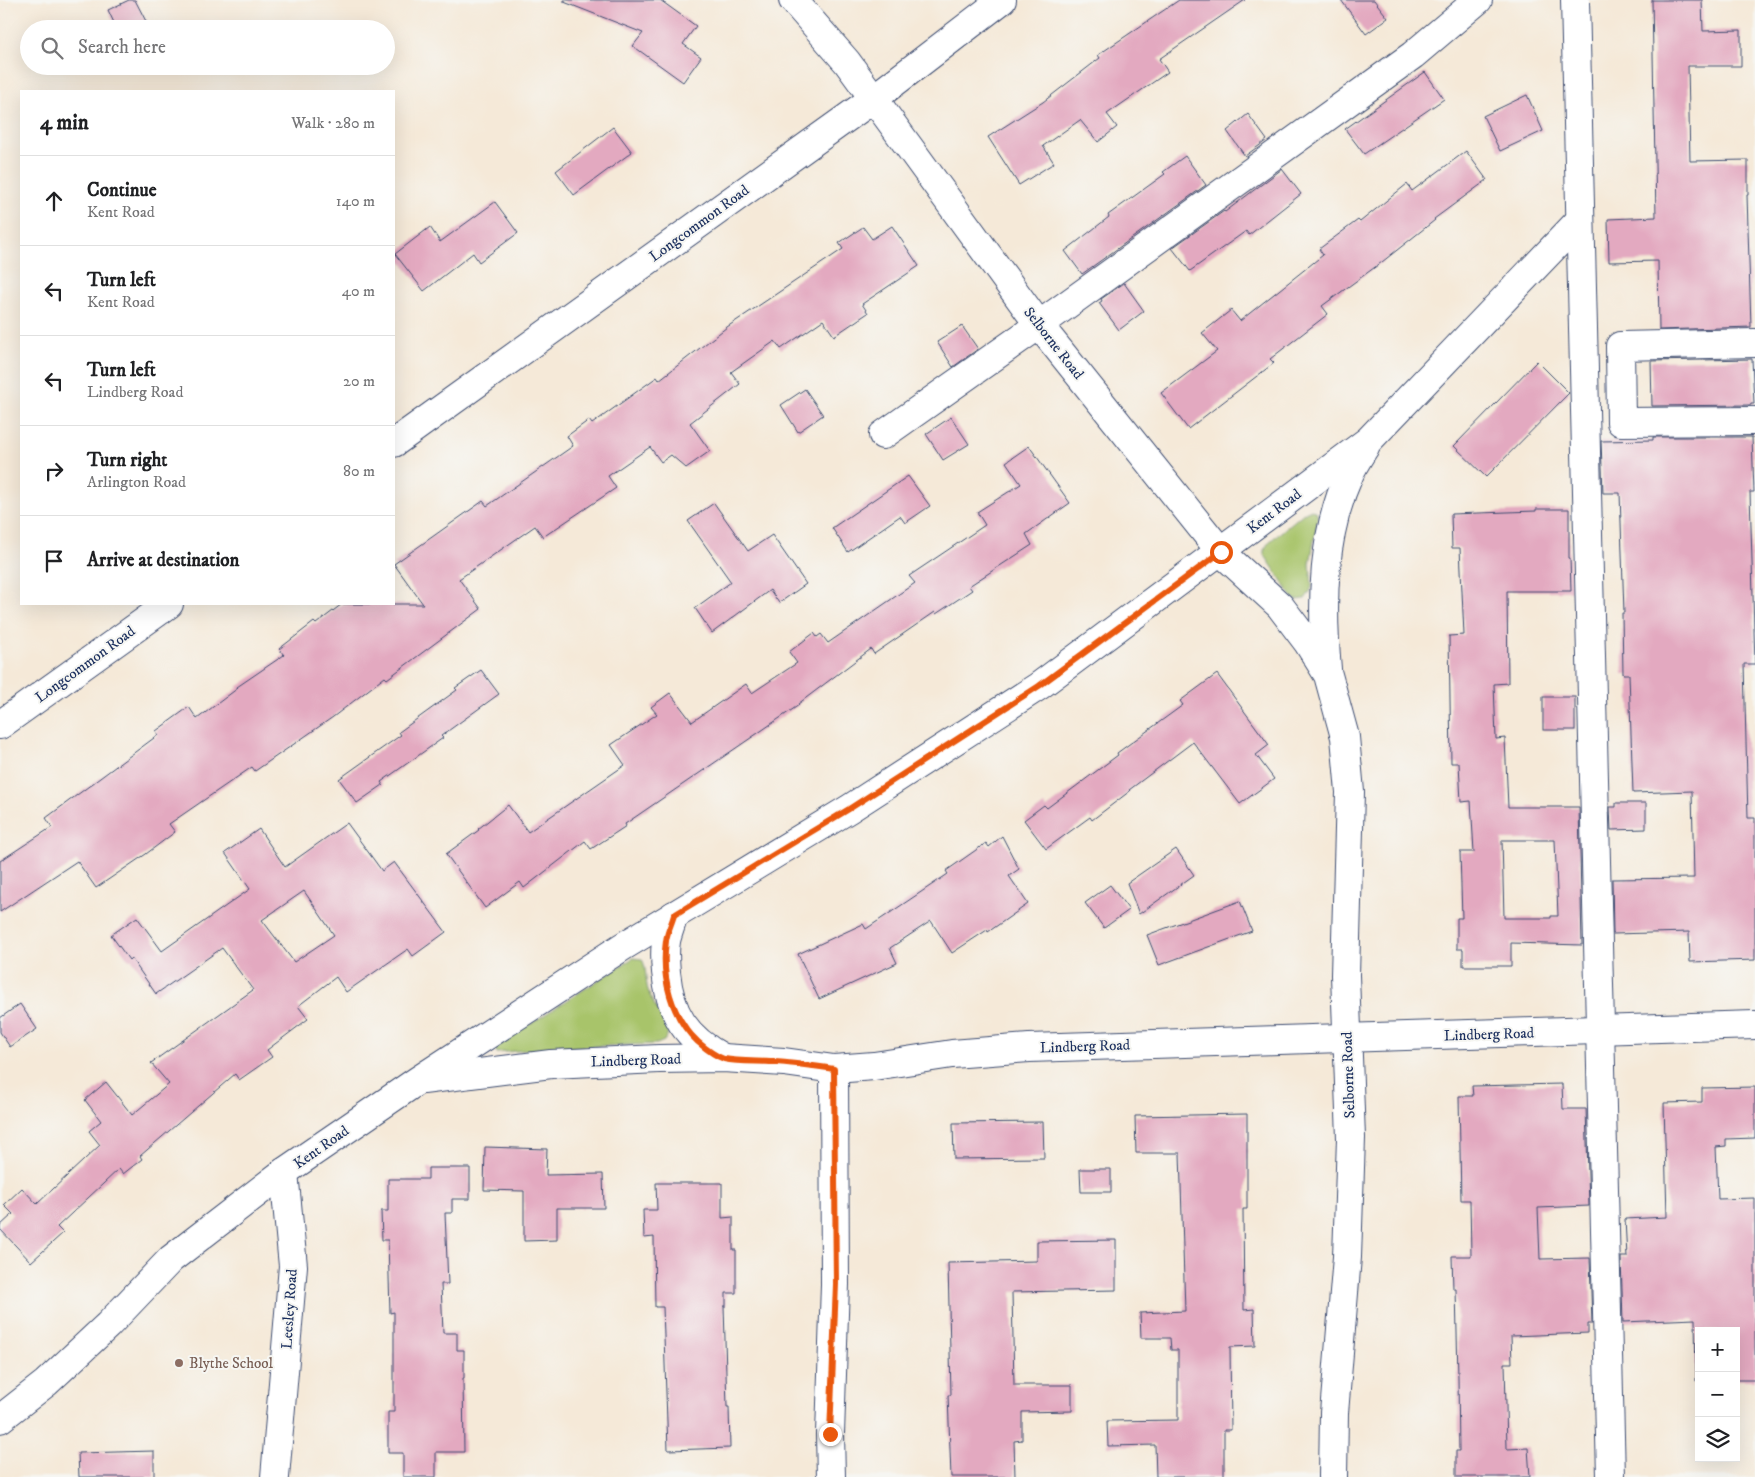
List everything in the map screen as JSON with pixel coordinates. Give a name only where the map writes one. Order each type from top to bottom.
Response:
[{"type":"street","name":"Selborne Road","points":[[793,0],[848,62],[873,99],[1040,325],[1221,552],[1280,606],[1308,643],[1328,675]]},
{"type":"street","name":"Longcommon Road","points":[[395,442],[873,99],[1002,0]]},
{"type":"street","points":[[883,435],[1040,325],[1412,55],[1478,0]]},
{"type":"street","points":[[1575,0],[1611,1477]]},
{"type":"street","name":"Kent Road","points":[[0,1420],[46,1384],[108,1325],[171,1259],[284,1172],[417,1081],[622,947],[849,809],[1039,686],[1369,440],[1580,220]]},
{"type":"street","points":[[1755,343],[1620,346],[1621,422],[1755,421]]},
{"type":"street","name":"Selborne Road","points":[[1333,1477],[1334,1414],[1348,1237],[1351,1138],[1345,975],[1350,792],[1345,737],[1328,675],[1323,609],[1330,535],[1350,473],[1369,440]]},
{"type":"street","name":"Longcommon Road","points":[[0,725],[168,605]]},
{"type":"street","points":[[674,915],[666,939],[665,960],[670,999],[678,1018],[691,1036],[704,1048],[723,1058]]},
{"type":"street","name":"Lindberg Road","points":[[417,1081],[551,1064],[659,1059],[723,1058],[784,1062],[834,1069],[874,1066],[952,1054],[1029,1048],[1755,1025]]},
{"type":"street","points":[[831,1477],[830,1434],[836,1284],[834,1069]]},
{"type":"street","name":"Leesley Road","points":[[275,1477],[293,1266],[284,1172]]},
{"type":"green space","points":[[1309,510],[1316,511],[1318,517],[1310,564],[1312,586],[1305,599],[1296,600],[1264,554],[1264,550],[1269,542]]},
{"type":"green space","points":[[633,958],[642,959],[644,963],[648,990],[668,1034],[664,1041],[657,1044],[546,1048],[497,1053],[495,1049],[502,1042]]},
{"type":"building","points":[[129,0],[135,0],[145,20],[113,20],[108,10]]},
{"type":"building","points":[[564,0],[660,0],[696,26],[683,44],[701,57],[683,82],[633,46],[643,33],[564,2]]},
{"type":"building","points":[[1179,0],[1245,0],[1159,59],[1168,72],[1107,114],[1117,127],[1098,142],[1080,120],[1043,146],[1054,163],[1019,185],[988,137],[1043,102],[1100,58],[1098,55]]},
{"type":"building","points":[[1341,0],[1374,0],[1388,18],[1366,34]]},
{"type":"building","points":[[1652,0],[1702,0],[1703,31],[1741,30],[1741,66],[1688,66],[1690,161],[1748,160],[1747,195],[1751,327],[1659,330],[1658,261],[1609,262],[1608,219],[1656,217]]},
{"type":"building","points":[[1425,72],[1444,99],[1364,154],[1345,129]]},
{"type":"building","points":[[1527,95],[1543,131],[1500,151],[1483,116]]},
{"type":"building","points":[[1248,114],[1267,140],[1245,156],[1227,131]]},
{"type":"building","points":[[613,127],[632,152],[574,195],[556,171]]},
{"type":"building","points":[[1466,151],[1487,180],[1322,306],[1328,314],[1270,359],[1274,363],[1188,429],[1161,393],[1217,351],[1202,333],[1231,310],[1240,321],[1323,255],[1319,249],[1358,220],[1360,222],[1407,184],[1412,191]]},
{"type":"building","points":[[1185,156],[1206,185],[1082,274],[1065,251],[1109,217],[1108,215],[1165,174],[1163,172]]},
{"type":"building","points":[[1282,169],[1301,194],[1249,235],[1246,231],[1190,271],[1172,248],[1225,212]]},
{"type":"building","points":[[495,202],[518,233],[479,262],[473,253],[424,291],[395,254],[430,227],[440,242]]},
{"type":"building","points":[[892,226],[919,266],[862,304],[868,313],[834,336],[823,320],[781,349],[775,341],[731,372],[740,384],[690,423],[710,451],[686,468],[671,455],[661,462],[650,447],[608,476],[616,488],[543,537],[535,526],[459,579],[481,609],[387,679],[385,677],[333,717],[255,771],[252,767],[169,824],[175,832],[146,854],[96,888],[77,861],[0,912],[0,861],[52,827],[46,818],[158,735],[156,731],[189,707],[197,719],[237,687],[284,655],[279,649],[314,622],[316,624],[341,605],[423,604],[395,563],[483,501],[487,506],[573,446],[567,436],[589,420],[592,424],[657,377],[659,380],[727,327],[843,249],[839,243],[863,227],[872,239]]},
{"type":"building","points":[[1124,283],[1144,311],[1119,330],[1099,303],[1102,301],[1101,299]]},
{"type":"building","points":[[962,326],[978,349],[953,367],[937,342]]},
{"type":"building","points":[[1752,359],[1754,404],[1652,406],[1651,361]]},
{"type":"building","points":[[1537,361],[1569,393],[1486,477],[1454,446]]},
{"type":"building","points":[[805,389],[823,415],[798,432],[781,405]]},
{"type":"building","points":[[951,417],[969,444],[943,460],[926,434]]},
{"type":"building","points":[[1653,437],[1752,437],[1754,492],[1750,492],[1755,664],[1744,664],[1748,818],[1755,818],[1755,960],[1690,962],[1689,932],[1613,934],[1612,879],[1694,878],[1692,791],[1633,793],[1629,674],[1623,674],[1622,613],[1624,613],[1620,493],[1603,493],[1601,441],[1653,440]]},
{"type":"building","points":[[1029,446],[1070,503],[1026,534],[1032,545],[969,586],[972,590],[936,614],[935,612],[874,654],[871,649],[799,705],[625,824],[626,826],[591,849],[585,841],[524,888],[520,882],[485,908],[446,854],[479,830],[508,805],[528,832],[625,765],[611,745],[657,714],[651,707],[670,693],[692,722],[746,684],[752,693],[797,663],[789,652],[814,633],[817,637],[821,634],[828,643],[915,583],[909,576],[985,525],[977,512],[1021,484],[1006,462]]},
{"type":"building","points":[[908,476],[930,506],[905,523],[900,516],[848,552],[832,528]]},
{"type":"building","points":[[714,503],[748,551],[772,535],[806,584],[779,603],[770,590],[712,633],[695,608],[731,582],[688,521]]},
{"type":"building","points":[[1536,509],[1569,509],[1571,591],[1507,591],[1508,683],[1494,684],[1496,739],[1505,738],[1508,807],[1579,807],[1582,945],[1511,943],[1511,966],[1463,966],[1463,949],[1457,949],[1457,918],[1462,918],[1460,852],[1474,852],[1471,801],[1461,802],[1459,763],[1451,763],[1449,636],[1464,635],[1460,548],[1452,548],[1451,514],[1536,511]],"holes":[[[1502,840],[1555,840],[1558,916],[1551,916],[1551,918],[1504,918]]]},
{"type":"building","points":[[481,670],[499,694],[441,736],[443,738],[381,782],[383,785],[357,803],[339,779],[401,735],[399,732]]},
{"type":"building","points":[[1217,674],[1269,745],[1256,755],[1274,779],[1240,804],[1193,742],[1092,820],[1090,817],[1046,849],[1024,820],[1044,805],[1047,808],[1118,755],[1117,753],[1183,705],[1180,701]]},
{"type":"building","points":[[1543,697],[1575,697],[1575,730],[1543,730]]},
{"type":"building","points":[[1616,803],[1646,803],[1646,829],[1611,830],[1610,807],[1616,807]]},
{"type":"building","points":[[347,823],[382,871],[394,862],[446,932],[413,956],[408,949],[346,992],[336,977],[298,1006],[308,1019],[267,1050],[272,1057],[239,1080],[235,1074],[140,1156],[142,1159],[123,1174],[119,1169],[57,1227],[63,1233],[31,1262],[0,1229],[0,1226],[13,1214],[4,1205],[22,1188],[37,1204],[100,1145],[89,1131],[101,1121],[85,1100],[106,1082],[132,1115],[169,1084],[151,1063],[253,990],[222,948],[156,994],[131,958],[129,960],[111,935],[137,917],[162,951],[250,889],[225,853],[259,829],[285,867]],"holes":[[[304,891],[334,935],[294,962],[262,920]]]},
{"type":"building","points":[[1002,836],[1019,869],[1009,876],[1028,904],[988,932],[987,930],[952,953],[931,921],[890,948],[897,963],[819,999],[798,954],[863,924],[866,929],[948,874],[946,871],[986,843],[989,847]]},
{"type":"building","points":[[1176,849],[1194,875],[1139,914],[1127,883]]},
{"type":"building","points":[[1110,885],[1129,910],[1104,928],[1085,903]]},
{"type":"building","points":[[1240,901],[1252,931],[1159,965],[1147,935]]},
{"type":"building","points":[[20,1004],[37,1029],[10,1047],[0,1032],[0,1018]]},
{"type":"building","points":[[1562,1084],[1563,1109],[1586,1109],[1589,1206],[1538,1208],[1540,1259],[1590,1258],[1592,1324],[1588,1324],[1588,1333],[1511,1336],[1512,1363],[1505,1363],[1507,1449],[1528,1448],[1530,1477],[1456,1477],[1456,1451],[1459,1451],[1458,1377],[1456,1289],[1453,1289],[1452,1256],[1471,1256],[1470,1200],[1461,1200],[1459,1096],[1473,1096],[1472,1086]]},
{"type":"building","points":[[1755,1087],[1755,1138],[1726,1139],[1726,1146],[1716,1147],[1718,1199],[1755,1198],[1755,1380],[1740,1380],[1740,1327],[1695,1327],[1695,1319],[1623,1322],[1621,1257],[1627,1257],[1625,1219],[1667,1217],[1664,1103],[1702,1102],[1702,1088]]},
{"type":"building","points":[[1247,1114],[1247,1209],[1243,1209],[1244,1310],[1254,1309],[1255,1346],[1230,1347],[1231,1430],[1224,1430],[1224,1477],[1156,1477],[1155,1445],[1108,1446],[1107,1421],[1178,1420],[1178,1350],[1171,1350],[1170,1338],[1141,1338],[1140,1313],[1185,1311],[1180,1153],[1136,1153],[1135,1116]]},
{"type":"building","points":[[1043,1122],[1044,1158],[954,1159],[953,1123]]},
{"type":"building","points":[[485,1147],[547,1149],[546,1175],[603,1174],[604,1208],[557,1208],[557,1240],[524,1241],[524,1191],[484,1190]]},
{"type":"building","points":[[428,1168],[470,1168],[470,1199],[452,1199],[452,1213],[445,1213],[448,1284],[441,1284],[443,1333],[457,1333],[457,1350],[464,1350],[464,1452],[436,1452],[436,1477],[403,1477],[403,1453],[388,1453],[388,1412],[394,1412],[394,1312],[390,1313],[388,1240],[382,1240],[381,1211],[388,1211],[388,1179],[428,1179]]},
{"type":"building","points":[[1080,1169],[1111,1169],[1111,1192],[1081,1192]]},
{"type":"building","points":[[656,1183],[722,1183],[722,1218],[733,1217],[733,1250],[736,1250],[736,1293],[726,1293],[726,1306],[724,1306],[730,1448],[668,1450],[663,1307],[655,1307],[654,1237],[644,1238],[643,1210],[657,1210]]},
{"type":"building","points":[[1116,1240],[1116,1290],[1012,1292],[1014,1385],[1072,1385],[1072,1411],[1022,1412],[1022,1440],[1014,1441],[1015,1477],[951,1477],[948,1395],[951,1395],[948,1263],[1037,1261],[1037,1241]]},
{"type":"building","points":[[154,1451],[154,1477],[79,1477],[78,1453]]},
{"type":"place","name":"Blythe School","points":[[179,1363]]},
{"type":"route","points":[[830,1434],[836,1284],[834,1069],[784,1062],[723,1058],[704,1048],[691,1036],[678,1018],[670,999],[667,980],[665,960],[666,939],[674,915],[849,809],[1039,686],[1221,552]]}]
